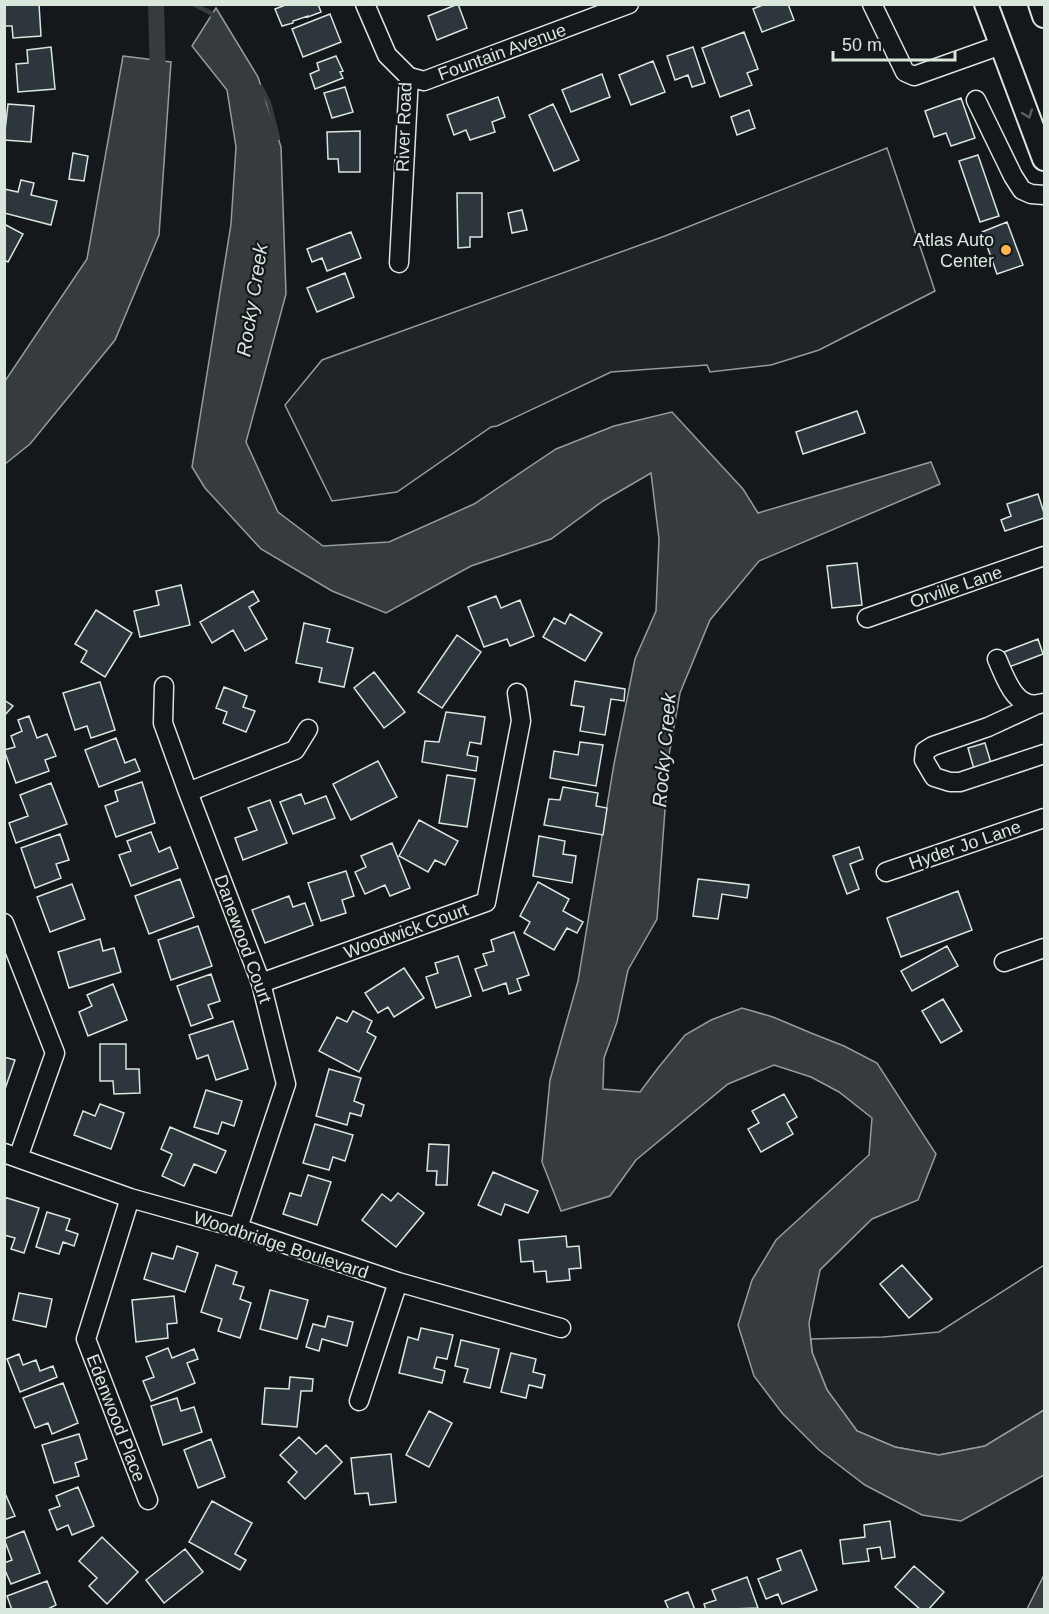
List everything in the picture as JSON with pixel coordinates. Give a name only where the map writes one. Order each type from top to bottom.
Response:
[{"type":"main road","points":[[986,4],[1044,159]]},
{"type":"main road","points":[[1041,4],[1044,16]]},
{"type":"street","name":"River Road","points":[[365,4],[387,55],[409,77],[399,263]]},
{"type":"street","name":"Fountain Avenue","points":[[409,77],[424,81],[629,4]]},
{"type":"street","points":[[872,4],[905,72],[914,76],[1001,45]]},
{"type":"street","points":[[976,100],[1022,190],[1031,195],[1044,195]]},
{"type":"street","name":"Orville Lane","points":[[867,618],[1044,556]]},
{"type":"street","points":[[997,659],[1011,690],[1025,702],[1041,703]]},
{"type":"street","name":"Danewood Court","points":[[164,686],[164,723],[261,983],[286,1084],[238,1228]]},
{"type":"street","name":"Woodwick Court","points":[[261,983],[486,902],[521,721],[517,693]]},
{"type":"street","points":[[1041,703],[988,727],[933,746],[925,752],[924,760],[934,777],[950,782],[960,782],[1044,753]]},
{"type":"street","points":[[188,792],[295,750],[308,729]]},
{"type":"street","name":"Hyder Jo Lane","points":[[886,872],[1044,818]]},
{"type":"street","points":[[4,923],[55,1053],[11,1156]]},
{"type":"street","points":[[1004,962],[1044,948]]},
{"type":"street","name":"Woodbridge Boulevard","points":[[11,1156],[130,1198],[238,1228],[398,1282],[561,1328]]},
{"type":"street","name":"Edenwood Place","points":[[130,1198],[86,1339],[148,1500]]},
{"type":"street","points":[[359,1401],[398,1282]]},
{"type":"shaded area","points":[[887,148],[935,291],[819,350],[771,365],[710,372],[707,365],[611,372],[491,427],[397,492],[332,501],[285,405],[322,360],[665,236]]},
{"type":"shaded area","points":[[1044,1265],[1044,1410],[985,1446],[939,1455],[895,1447],[857,1431],[827,1390],[812,1352],[811,1339],[883,1337],[939,1332]]},
{"type":"water","points":[[216,8],[258,77],[281,147],[286,294],[246,442],[278,512],[323,546],[389,542],[474,504],[556,449],[614,426],[672,412],[743,489],[758,513],[931,462],[940,484],[759,561],[710,620],[680,693],[669,755],[657,919],[628,970],[617,1022],[604,1058],[603,1089],[640,1092],[685,1035],[711,1020],[742,1008],[773,1017],[844,1046],[877,1063],[936,1154],[918,1200],[872,1219],[820,1270],[809,1323],[812,1352],[827,1390],[857,1431],[895,1447],[939,1455],[985,1446],[1044,1410],[1044,1475],[961,1521],[922,1515],[865,1485],[819,1450],[782,1413],[754,1376],[738,1325],[752,1280],[776,1240],[869,1155],[872,1118],[839,1092],[811,1077],[774,1065],[728,1084],[636,1160],[610,1196],[561,1211],[542,1162],[550,1080],[578,981],[614,764],[635,659],[656,611],[659,539],[651,473],[603,501],[551,539],[471,566],[386,613],[332,591],[261,549],[205,488],[192,467],[231,224],[236,147],[227,90],[192,46]]},
{"type":"water","points":[[123,56],[171,62],[159,235],[115,340],[30,444],[5,464],[5,381],[87,259]]},
{"type":"water","points":[[1044,1575],[1044,1609],[1027,1609]]},
{"type":"building","points":[[4,4],[39,4],[41,36],[13,38],[12,26],[4,26]]},
{"type":"building","points":[[288,4],[318,4],[321,12],[282,26],[275,9]]},
{"type":"building","points":[[458,4],[467,28],[437,40],[428,16]]},
{"type":"building","points":[[765,4],[788,4],[794,20],[762,32],[753,9]]},
{"type":"building","points":[[330,14],[341,42],[303,57],[292,29]]},
{"type":"building","points":[[744,32],[758,69],[747,73],[752,85],[720,97],[702,48]]},
{"type":"building","points":[[51,47],[55,89],[18,92],[16,64],[28,63],[27,50]]},
{"type":"building","points":[[693,47],[705,83],[692,87],[688,75],[675,80],[667,56]]},
{"type":"building","points":[[336,56],[343,71],[340,72],[343,78],[315,89],[310,74],[319,70],[317,63]]},
{"type":"building","points":[[653,61],[665,92],[631,105],[619,75]]},
{"type":"building","points":[[602,74],[610,97],[571,112],[562,90]]},
{"type":"building","points":[[345,87],[353,112],[332,118],[324,93]]},
{"type":"building","points":[[498,97],[505,117],[492,122],[495,132],[470,140],[466,130],[454,135],[447,115]]},
{"type":"building","points":[[961,98],[975,138],[951,146],[946,133],[934,137],[925,111]]},
{"type":"building","points":[[8,104],[34,106],[31,142],[4,140]]},
{"type":"building","points":[[553,104],[579,160],[554,171],[529,115]]},
{"type":"building","points":[[749,110],[755,128],[737,135],[731,117]]},
{"type":"building","points":[[360,131],[360,172],[339,172],[338,159],[328,159],[327,132]]},
{"type":"building","points":[[73,153],[88,156],[84,181],[69,179]]},
{"type":"building","points":[[978,155],[999,216],[980,222],[959,161]]},
{"type":"building","points":[[21,180],[34,183],[31,195],[57,201],[51,225],[4,213],[4,189],[18,192]]},
{"type":"building","points":[[457,193],[482,193],[482,237],[470,237],[470,247],[458,248]]},
{"type":"building","points":[[522,210],[527,230],[512,233],[508,213]]},
{"type":"building","points":[[1007,222],[1023,265],[997,274],[982,232]]},
{"type":"building","points":[[4,224],[23,234],[8,262],[4,260]]},
{"type":"building","points":[[351,232],[361,258],[327,271],[322,258],[312,262],[307,249]]},
{"type":"building","points":[[345,273],[354,297],[317,312],[307,288]]},
{"type":"building","points":[[857,411],[865,433],[803,454],[796,432]]},
{"type":"building","points":[[1038,494],[1044,518],[1005,531],[1001,520],[1011,516],[1007,504]]},
{"type":"building","points":[[857,563],[862,605],[832,608],[827,566]]},
{"type":"building","points":[[181,585],[190,625],[140,637],[134,611],[159,605],[156,591]]},
{"type":"building","points":[[253,591],[259,601],[249,607],[267,639],[245,651],[233,630],[212,643],[200,622]]},
{"type":"building","points":[[496,596],[501,608],[520,600],[534,636],[510,646],[507,639],[484,647],[468,607]]},
{"type":"building","points":[[96,610],[132,633],[105,677],[81,662],[87,651],[75,644]]},
{"type":"building","points":[[570,614],[602,633],[585,661],[543,637],[554,618],[565,624]]},
{"type":"building","points":[[304,623],[330,629],[327,642],[353,648],[344,687],[319,682],[322,668],[296,663]]},
{"type":"building","points":[[457,635],[481,652],[442,708],[418,692]]},
{"type":"building","points":[[1038,639],[1043,654],[1009,667],[1004,652]]},
{"type":"building","points":[[374,672],[405,712],[384,728],[354,688]]},
{"type":"building","points":[[575,681],[625,689],[624,701],[611,699],[605,735],[580,731],[584,707],[571,705]]},
{"type":"building","points":[[100,682],[115,730],[91,738],[87,726],[75,730],[63,693]]},
{"type":"building","points":[[224,687],[247,696],[243,707],[255,711],[246,732],[223,723],[227,712],[216,708]]},
{"type":"building","points":[[4,700],[13,706],[4,716]]},
{"type":"building","points":[[446,712],[485,717],[481,744],[470,742],[467,755],[478,757],[476,771],[422,762],[425,741],[439,742]]},
{"type":"building","points":[[29,716],[37,738],[47,734],[56,756],[45,760],[49,771],[16,783],[4,750],[15,747],[11,736],[22,731],[18,720]]},
{"type":"building","points":[[116,738],[125,763],[135,759],[140,771],[99,787],[85,750]]},
{"type":"building","points":[[580,742],[603,745],[596,786],[550,778],[554,751],[578,755]]},
{"type":"building","points":[[985,743],[991,763],[974,769],[968,748]]},
{"type":"building","points":[[378,761],[397,797],[351,820],[333,784]]},
{"type":"building","points":[[447,775],[475,779],[467,827],[439,823]]},
{"type":"building","points":[[142,782],[155,823],[116,837],[105,806],[118,801],[115,791]]},
{"type":"building","points":[[51,783],[67,824],[16,843],[9,823],[28,816],[20,795]]},
{"type":"building","points":[[563,787],[598,793],[596,806],[607,808],[603,835],[544,825],[549,799],[560,800]]},
{"type":"building","points":[[301,794],[305,804],[326,796],[335,818],[293,834],[280,802]]},
{"type":"building","points":[[270,800],[287,843],[243,860],[235,838],[257,830],[248,808]]},
{"type":"building","points":[[419,820],[458,841],[445,865],[435,860],[428,872],[399,856]]},
{"type":"building","points":[[151,832],[159,852],[170,847],[178,868],[131,886],[119,855],[131,851],[127,841]]},
{"type":"building","points":[[60,834],[69,860],[56,864],[61,878],[35,888],[21,848]]},
{"type":"building","points":[[539,836],[565,841],[563,854],[576,856],[572,883],[533,876]]},
{"type":"building","points":[[392,843],[410,888],[390,896],[385,885],[365,894],[355,872],[366,867],[361,856]]},
{"type":"building","points":[[859,847],[863,859],[850,864],[859,889],[847,894],[833,856]]},
{"type":"building","points":[[346,871],[354,896],[342,900],[346,913],[321,921],[308,883]]},
{"type":"building","points":[[180,879],[194,917],[149,934],[135,896]]},
{"type":"building","points":[[698,879],[749,885],[747,898],[722,894],[718,919],[693,916]]},
{"type":"building","points":[[538,882],[569,899],[563,911],[583,922],[577,933],[567,928],[554,950],[524,933],[530,922],[520,916]]},
{"type":"building","points":[[72,884],[85,919],[50,932],[37,897]]},
{"type":"building","points":[[958,891],[972,930],[901,957],[887,918]]},
{"type":"building","points":[[289,896],[293,907],[305,903],[313,925],[265,943],[252,910]]},
{"type":"building","points":[[198,926],[212,966],[171,980],[158,940]]},
{"type":"building","points":[[514,932],[529,975],[517,979],[521,990],[509,994],[506,983],[483,991],[475,969],[487,965],[483,954],[494,951],[491,940]]},
{"type":"building","points":[[100,939],[103,951],[114,948],[121,972],[69,988],[58,952]]},
{"type":"building","points":[[947,946],[958,966],[912,991],[901,971]]},
{"type":"building","points":[[458,956],[471,996],[436,1008],[426,977],[438,973],[435,963]]},
{"type":"building","points":[[404,968],[424,998],[394,1017],[388,1007],[378,1013],[365,993]]},
{"type":"building","points":[[211,974],[220,1001],[208,1005],[213,1018],[191,1026],[177,986]]},
{"type":"building","points":[[113,984],[127,1020],[88,1036],[79,1012],[92,1006],[87,995]]},
{"type":"building","points":[[943,999],[962,1031],[941,1043],[922,1011]]},
{"type":"building","points":[[353,1011],[372,1021],[367,1032],[376,1037],[359,1072],[319,1051],[337,1017],[347,1022]]},
{"type":"building","points":[[233,1021],[248,1069],[216,1080],[208,1055],[197,1059],[189,1035]]},
{"type":"building","points":[[100,1044],[126,1044],[126,1069],[139,1069],[140,1093],[114,1094],[113,1081],[100,1081]]},
{"type":"building","points":[[4,1057],[15,1060],[4,1092]]},
{"type":"building","points":[[329,1069],[361,1078],[354,1101],[364,1105],[361,1116],[350,1113],[347,1125],[316,1116]]},
{"type":"building","points":[[206,1090],[242,1101],[234,1126],[222,1122],[218,1134],[194,1127]]},
{"type":"building","points":[[784,1094],[797,1117],[787,1123],[793,1134],[761,1152],[748,1129],[759,1123],[752,1111]]},
{"type":"building","points":[[100,1104],[124,1113],[111,1149],[74,1135],[83,1111],[95,1116]]},
{"type":"building","points":[[315,1124],[353,1135],[345,1161],[333,1157],[329,1170],[303,1163]]},
{"type":"building","points":[[170,1127],[226,1151],[216,1173],[194,1164],[184,1186],[162,1176],[172,1154],[161,1149]]},
{"type":"building","points":[[429,1144],[449,1145],[447,1185],[436,1185],[437,1171],[427,1171]]},
{"type":"building","points":[[493,1172],[538,1191],[528,1213],[505,1204],[501,1215],[478,1205]]},
{"type":"building","points":[[308,1175],[331,1182],[317,1225],[283,1214],[290,1193],[301,1196]]},
{"type":"building","points":[[398,1193],[424,1213],[396,1247],[362,1220],[382,1194],[391,1201]]},
{"type":"building","points":[[4,1197],[39,1208],[24,1253],[11,1249],[15,1238],[4,1235]]},
{"type":"building","points":[[47,1212],[70,1219],[66,1230],[78,1234],[74,1246],[63,1242],[59,1254],[36,1247]]},
{"type":"building","points":[[566,1236],[567,1247],[579,1246],[581,1268],[569,1269],[570,1280],[547,1282],[546,1271],[534,1272],[533,1261],[521,1262],[519,1240]]},
{"type":"building","points":[[177,1246],[198,1253],[185,1292],[144,1279],[152,1253],[173,1259]]},
{"type":"building","points":[[216,1265],[237,1272],[233,1284],[244,1287],[240,1299],[251,1303],[240,1338],[218,1331],[222,1319],[201,1312]]},
{"type":"building","points":[[902,1265],[932,1299],[909,1318],[880,1284]]},
{"type":"building","points":[[270,1290],[308,1300],[297,1339],[260,1329]]},
{"type":"building","points":[[19,1293],[52,1299],[46,1327],[13,1320]]},
{"type":"building","points":[[174,1296],[177,1323],[167,1324],[168,1338],[136,1342],[132,1300]]},
{"type":"building","points":[[328,1316],[353,1322],[347,1346],[322,1339],[319,1351],[306,1347],[313,1324],[325,1327]]},
{"type":"building","points":[[421,1328],[453,1335],[447,1359],[437,1357],[434,1368],[445,1371],[442,1383],[399,1373],[408,1337],[418,1340]]},
{"type":"building","points":[[461,1340],[499,1349],[490,1388],[464,1382],[468,1369],[455,1366]]},
{"type":"building","points":[[168,1348],[172,1358],[194,1349],[198,1359],[187,1363],[195,1383],[151,1401],[143,1381],[154,1377],[146,1357]]},
{"type":"building","points":[[511,1353],[536,1359],[533,1372],[545,1375],[542,1388],[529,1385],[526,1398],[501,1392]]},
{"type":"building","points":[[19,1354],[23,1365],[36,1360],[40,1371],[53,1366],[57,1377],[20,1392],[7,1359]]},
{"type":"building","points":[[290,1377],[313,1379],[312,1391],[301,1391],[297,1427],[262,1424],[265,1388],[289,1389]]},
{"type":"building","points":[[63,1383],[78,1423],[52,1434],[48,1423],[35,1428],[23,1398]]},
{"type":"building","points":[[177,1398],[181,1411],[194,1407],[202,1432],[163,1445],[151,1406]]},
{"type":"building","points":[[429,1411],[452,1423],[429,1467],[406,1455]]},
{"type":"building","points":[[79,1434],[87,1459],[75,1463],[79,1476],[54,1483],[42,1445]]},
{"type":"building","points":[[299,1437],[316,1454],[326,1445],[342,1462],[305,1499],[288,1482],[297,1472],[280,1455]]},
{"type":"building","points":[[211,1439],[225,1477],[198,1488],[184,1450]]},
{"type":"building","points":[[391,1454],[396,1502],[370,1505],[368,1493],[355,1494],[351,1458]]},
{"type":"building","points":[[78,1487],[94,1526],[72,1535],[68,1525],[57,1530],[49,1510],[60,1506],[56,1496]]},
{"type":"building","points":[[4,1491],[15,1516],[4,1520]]},
{"type":"building","points":[[212,1501],[252,1523],[235,1554],[246,1560],[240,1570],[189,1542]]},
{"type":"building","points":[[890,1521],[895,1557],[882,1559],[880,1547],[867,1549],[869,1561],[843,1564],[840,1540],[865,1537],[864,1525]]},
{"type":"building","points":[[24,1531],[40,1573],[11,1584],[4,1563],[12,1560],[4,1539]]},
{"type":"building","points":[[102,1537],[138,1572],[107,1604],[89,1586],[97,1578],[79,1561]]},
{"type":"building","points":[[185,1549],[203,1572],[164,1603],[146,1580]]},
{"type":"building","points":[[801,1550],[817,1590],[782,1604],[778,1594],[766,1599],[758,1579],[781,1570],[777,1559]]},
{"type":"building","points":[[914,1566],[944,1592],[928,1610],[921,1610],[895,1587]]},
{"type":"building","points":[[747,1577],[758,1608],[706,1610],[704,1604],[716,1600],[712,1590]]},
{"type":"building","points":[[47,1581],[56,1605],[46,1610],[12,1610],[7,1596]]},
{"type":"building","points":[[688,1592],[695,1610],[669,1610],[665,1601]]},
{"type":"waterway","points":[[156,4],[158,81]]},
{"type":"waterway","name":"Rocky Creek","points":[[193,4],[211,13],[214,18]]},
{"type":"waterway","name":"Rocky Creek","points":[[261,87],[269,103],[278,138]]},
{"type":"place","name":"Atlas Auto Center","points":[[1006,250]]}]
